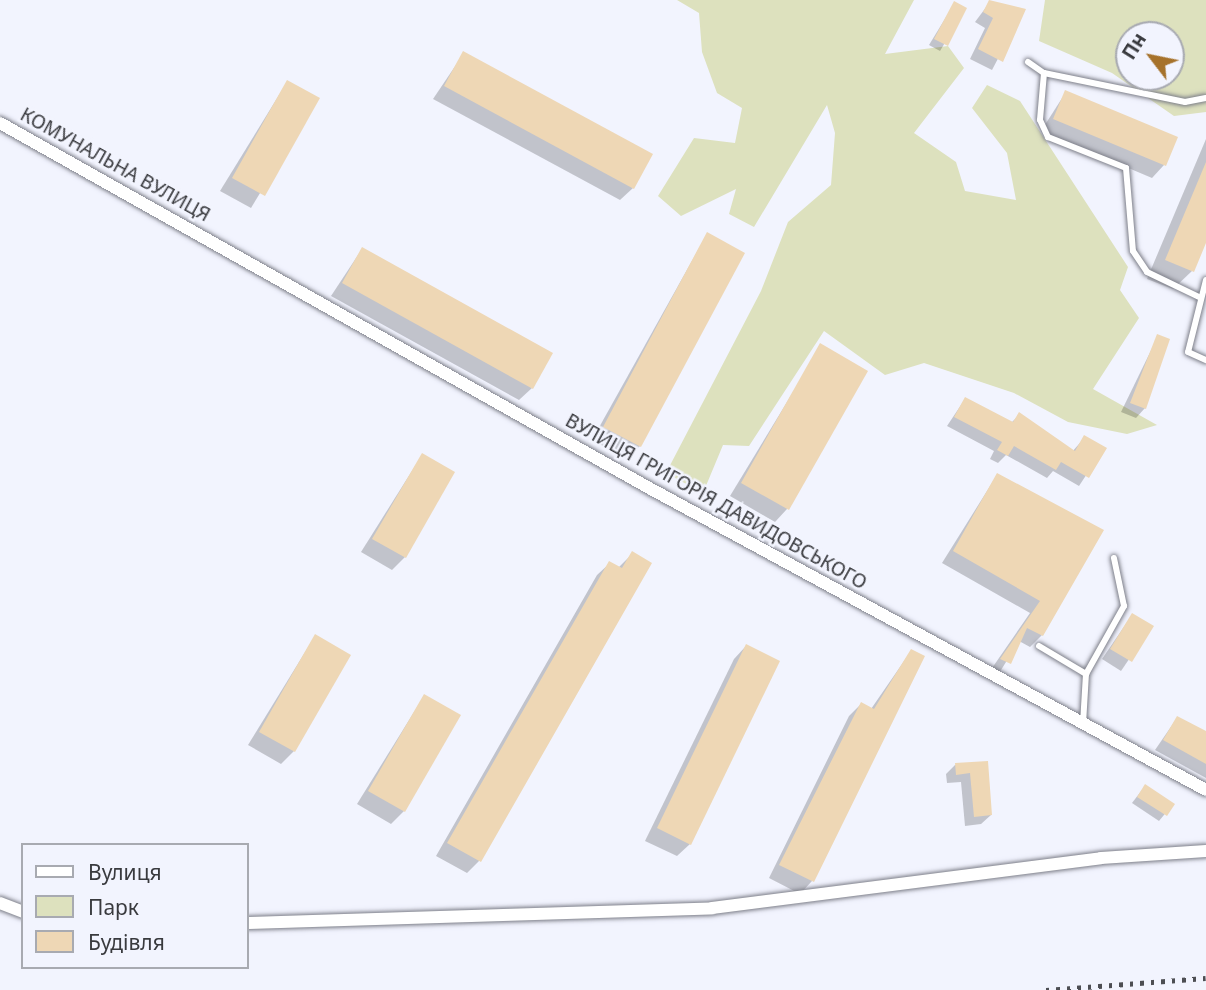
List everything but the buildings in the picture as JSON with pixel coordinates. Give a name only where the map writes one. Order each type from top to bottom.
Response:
[{"type":"street","name":"КОМУНАЛЬНА ВУЛИЦЯ","points":[[0,122],[212,241]]},
{"type":"street","name":"ВУЛИЦЯ ГРИГОРІЯ ДАВИДОВСЬКОГО","points":[[212,241],[1083,726],[1206,790]]},
{"type":"street","points":[[248,923],[712,908],[1101,858],[1206,851]]},
{"type":"street","points":[[0,903],[21,911]]},
{"type":"lane","points":[[1028,62],[1044,73],[1185,102],[1206,98]]},
{"type":"lane","points":[[1044,73],[1040,120],[1048,136],[1126,169],[1133,251],[1147,272],[1199,297]]},
{"type":"lane","points":[[1206,280],[1199,297],[1188,352],[1206,360]]},
{"type":"lane","points":[[1083,726],[1086,674],[1124,606],[1114,558]]},
{"type":"lane","points":[[1039,646],[1086,674]]},
{"type":"green space","points":[[677,0],[914,0],[885,54],[948,46],[964,68],[914,133],[956,162],[965,191],[1016,200],[1007,153],[972,108],[987,85],[1020,101],[1128,267],[1120,290],[1139,318],[1093,389],[1157,425],[1127,434],[1068,422],[1014,393],[924,363],[885,375],[824,331],[749,446],[723,445],[703,493],[666,473],[761,291],[788,222],[831,185],[835,133],[827,105],[754,227],[729,214],[736,189],[681,216],[658,196],[694,138],[735,143],[742,108],[717,93],[702,52],[699,13]]},
{"type":"green space","points":[[1045,0],[1206,0],[1206,112],[1174,116],[1138,91],[1185,91],[1185,21],[1115,21],[1115,75],[1039,41]]},
{"type":"railway","points":[[1046,990],[1206,978]]}]
